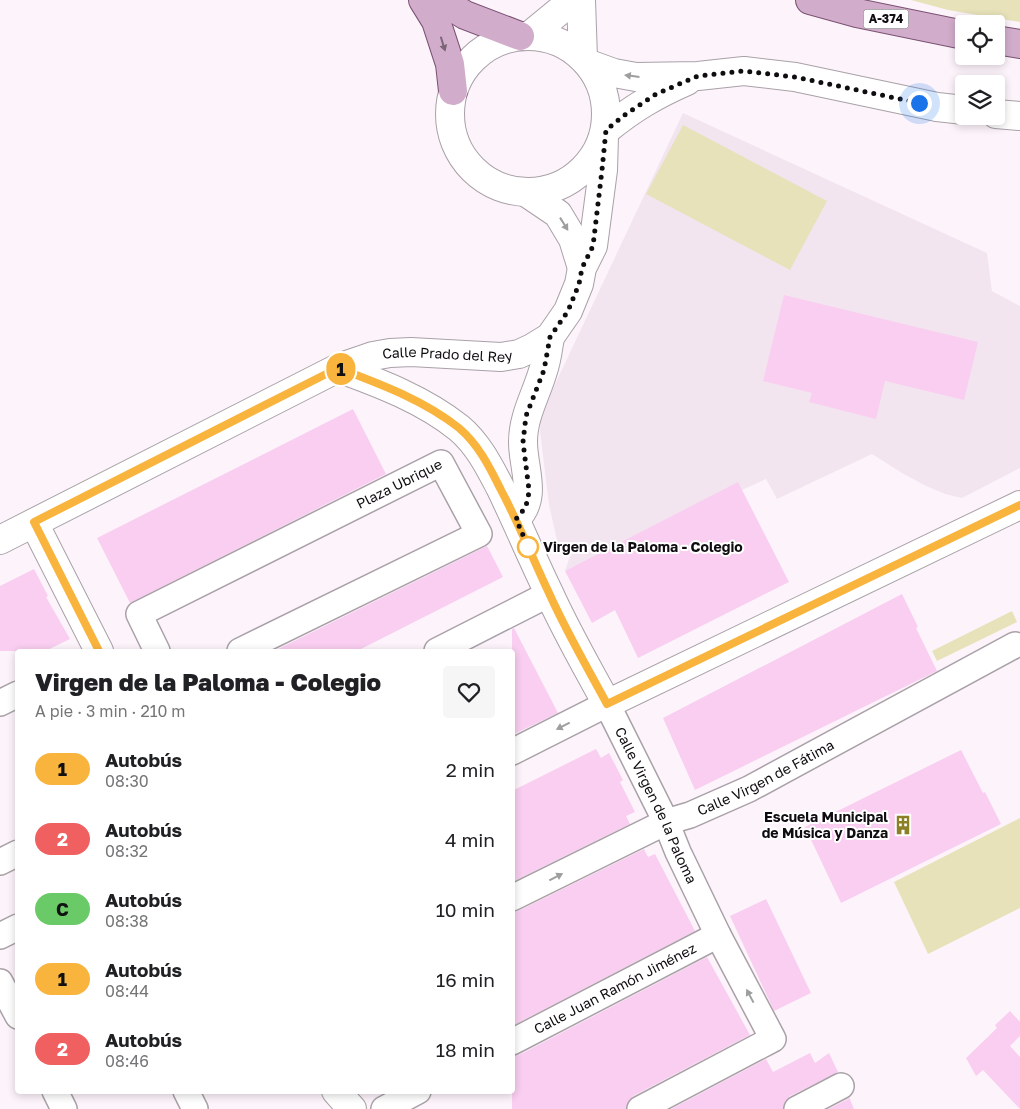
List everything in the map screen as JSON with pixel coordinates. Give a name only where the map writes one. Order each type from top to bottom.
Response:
[{"type":"main road","points":[[423,0],[436,21],[450,64],[453,91]]},
{"type":"main road","points":[[440,0],[465,15],[525,36]]},
{"type":"main road","name":"A-374","points":[[810,0],[857,13],[955,33]]},
{"type":"main road","points":[[1005,42],[1020,44]]},
{"type":"street","points":[[525,36],[573,0]]},
{"type":"street","points":[[581,0],[586,61],[601,84],[607,107],[605,133],[593,159],[576,177],[553,189],[527,192],[503,189],[482,177],[465,160],[454,139],[450,115],[453,91],[463,70],[478,54],[498,42],[525,36],[549,38],[567,46],[586,61],[614,73],[636,77],[698,76],[744,71],[795,77],[937,107],[955,109]]},
{"type":"street","points":[[605,133],[626,114],[656,94],[698,76]]},
{"type":"street","points":[[1005,115],[1020,116]]},
{"type":"street","name":"Calle Prado del Rey","points":[[0,540],[338,368],[373,356],[390,353],[411,352],[501,356],[519,354],[550,337],[571,304],[579,284],[582,268],[593,246],[605,133]]},
{"type":"street","points":[[527,192],[558,214],[573,239],[582,268]]},
{"type":"street","points":[[516,519],[525,508],[529,490],[523,442],[526,416],[544,370],[550,337]]},
{"type":"street","name":"Calle Virgen de la Paloma","points":[[338,368],[389,388],[440,414],[473,441],[481,453],[516,519],[549,594],[666,822],[678,852],[696,879],[718,935],[773,1039],[640,1109]]},
{"type":"street","name":"Plaza Ubrique","points":[[156,649],[139,614],[441,463],[478,534],[244,649]]},
{"type":"street","points":[[515,750],[607,704],[1020,505]]},
{"type":"street","points":[[34,522],[98,649]]},
{"type":"street","points":[[441,649],[549,594]]},
{"type":"street","name":"Calle Virgen de Fátima","points":[[515,897],[666,822],[690,815],[749,789],[1015,645]]},
{"type":"street","points":[[0,703],[15,696]]},
{"type":"street","points":[[0,862],[15,854]]},
{"type":"street","points":[[0,936],[15,928]]},
{"type":"street","name":"Calle Juan Ramón Jiménez","points":[[515,1040],[718,935]]},
{"type":"street","points":[[0,982],[15,1010]]},
{"type":"street","points":[[797,1109],[841,1086]]},
{"type":"street","points":[[57,1094],[64,1109]]},
{"type":"street","points":[[188,1094],[195,1109]]},
{"type":"street","points":[[338,1094],[352,1109]]},
{"type":"street","points":[[384,1109],[412,1094]]},
{"type":"shaded area","points":[[911,0],[1020,0],[1020,22],[1005,20],[1005,15],[978,15],[948,10]]},
{"type":"shaded area","points":[[683,113],[987,253],[992,291],[1020,306],[1020,468],[962,498],[945,494],[926,486],[872,454],[777,499],[766,479],[565,571],[570,556],[558,545],[549,505],[540,431],[541,414]]},
{"type":"shaded area","points":[[683,125],[827,201],[790,270],[646,194]]},
{"type":"shaded area","points":[[1012,611],[1017,622],[937,661],[932,651]]},
{"type":"shaded area","points":[[1020,818],[1020,908],[928,954],[894,882]]},
{"type":"building","points":[[784,295],[978,342],[964,400],[885,381],[876,419],[809,402],[812,393],[763,381]]},
{"type":"building","points":[[353,409],[386,474],[130,603],[97,538]]},
{"type":"building","points":[[738,482],[789,582],[638,658],[615,610],[592,623],[565,571]]},
{"type":"building","points":[[487,546],[503,577],[361,649],[278,649]]},
{"type":"building","points":[[34,569],[48,596],[46,597],[70,639],[49,649],[0,651],[0,586]]},
{"type":"building","points":[[902,594],[937,671],[695,790],[663,718]]},
{"type":"building","points":[[514,628],[558,713],[515,734],[515,649],[512,649],[512,629]]},
{"type":"building","points":[[596,749],[601,758],[609,753],[623,780],[620,782],[635,812],[626,816],[630,824],[515,881],[515,790]]},
{"type":"building","name":"Escuela Municipal de Música y Danza","points":[[961,750],[1001,824],[841,903],[805,827]]},
{"type":"building","points":[[644,849],[648,857],[655,854],[695,931],[515,1024],[515,912]]},
{"type":"building","points":[[766,899],[811,993],[774,1011],[730,916]]},
{"type":"building","points":[[707,957],[750,1035],[633,1096],[628,1102],[626,1109],[512,1109],[512,1094],[515,1094],[515,1056]]},
{"type":"building","points":[[1010,1011],[1020,1022],[1020,1036],[1010,1046],[1020,1057],[1020,1109],[983,1070],[976,1076],[966,1058],[997,1028],[995,1025]]},
{"type":"building","points":[[810,1053],[815,1063],[829,1053],[838,1072],[790,1096],[785,1102],[783,1109],[671,1109],[766,1059],[773,1072]]},
{"type":"building","points":[[849,1097],[854,1109],[828,1109],[848,1099]]},
{"type":"bus line","name":"1","points":[[98,649],[34,522],[338,368],[389,388],[418,402],[440,414],[473,441],[492,472],[516,519],[549,594],[607,704],[1020,505]]},
{"type":"place","name":"Virgen de la Paloma - Colegio","points":[[528,547]]},
{"type":"place","name":"Escuela Municipal de Música y Danza","points":[[903,825]]},
{"type":"route","points":[[528,547],[529,549],[516,519],[525,508],[529,490],[523,442],[526,416],[544,370],[550,337],[568,311],[579,284],[582,268],[593,246],[606,130],[656,94],[698,76],[744,71],[795,77],[919,103]]}]
